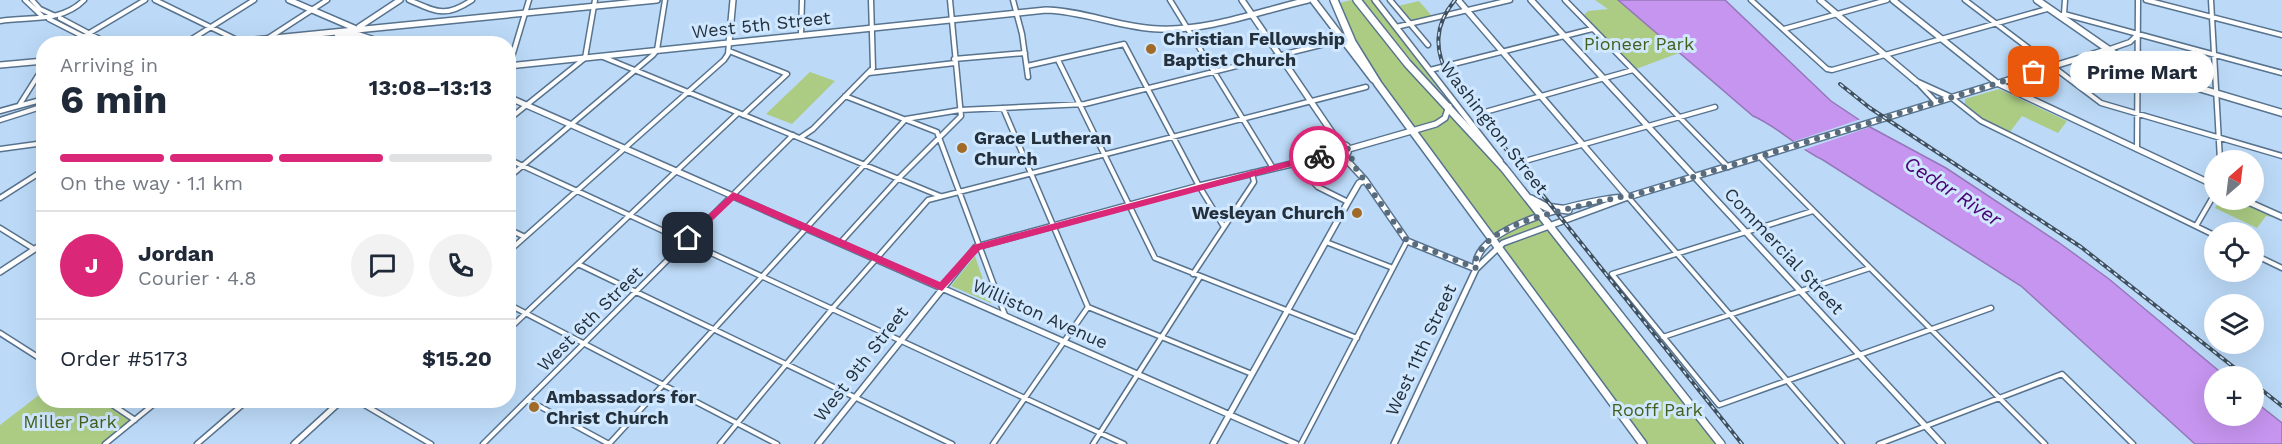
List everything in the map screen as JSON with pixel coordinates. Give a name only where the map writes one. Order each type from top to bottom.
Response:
[{"type":"highway","points":[[1357,0],[1395,50],[1504,168]]},
{"type":"highway","points":[[1335,2],[1352,42],[1378,84],[1643,444]]},
{"type":"highway","name":"Washington Street","points":[[1504,168],[1721,444]]},
{"type":"highway","points":[[1528,197],[1546,207],[1568,210]]},
{"type":"main road","points":[[289,0],[357,28]]},
{"type":"main road","points":[[346,36],[400,0]]},
{"type":"main road","points":[[294,36],[595,3],[657,0]]},
{"type":"main road","points":[[729,43],[734,0]]},
{"type":"main road","points":[[1242,0],[1333,134],[1347,149],[1355,167]]},
{"type":"main road","points":[[1016,13],[1063,10],[1143,28],[1169,30],[1308,0]]},
{"type":"main road","points":[[1313,0],[1341,40],[1378,84]]},
{"type":"main road","name":"Washington Street","points":[[1375,0],[1493,149],[1504,168]]},
{"type":"main road","points":[[1458,0],[1628,197]]},
{"type":"main road","name":"Commercial Street","points":[[1531,0],[1942,444]]},
{"type":"main road","points":[[1820,0],[1917,82],[1951,97]]},
{"type":"main road","points":[[1893,0],[1997,83],[2204,180]]},
{"type":"main road","points":[[2037,0],[2138,70],[2282,113]]},
{"type":"main road","name":"West 5th Street","points":[[516,66],[801,34],[1016,13]]},
{"type":"main road","points":[[372,36],[374,30],[392,25]]},
{"type":"main road","points":[[325,34],[336,36]]},
{"type":"main road","points":[[303,35],[361,36]]},
{"type":"main road","name":"West 11th Street","points":[[1476,268],[1482,266],[1498,248],[1517,236],[1628,197],[2106,50]]},
{"type":"main road","points":[[0,65],[36,62]]},
{"type":"main road","name":"Williston Avenue","points":[[516,101],[1296,444]]},
{"type":"main road","points":[[1347,149],[1412,130]]},
{"type":"main road","points":[[1333,134],[1338,151],[1365,180],[1407,241],[1476,268]]},
{"type":"main road","points":[[980,247],[1199,186],[1338,151]]},
{"type":"main road","points":[[1213,444],[1348,202],[1359,183],[1365,180]]},
{"type":"main road","points":[[2264,209],[2282,217]]},
{"type":"main road","name":"West 11th Street","points":[[1394,444],[1476,268],[1474,262],[1491,238],[1513,227],[1568,210]]},
{"type":"main road","name":"West 9th Street","points":[[818,444],[942,287],[980,247]]},
{"type":"main road","points":[[0,272],[34,249]]},
{"type":"main road","points":[[294,444],[333,408]]},
{"type":"street","points":[[25,0],[45,17],[83,36],[145,0]]},
{"type":"street","points":[[32,0],[45,12],[94,36]]},
{"type":"street","points":[[69,22],[84,0]]},
{"type":"street","points":[[155,0],[228,36]]},
{"type":"street","points":[[196,36],[254,0]]},
{"type":"street","points":[[271,36],[327,0]]},
{"type":"street","points":[[409,0],[442,14],[452,14],[472,0]]},
{"type":"street","points":[[516,44],[529,0]]},
{"type":"street","points":[[516,172],[657,50],[665,0]]},
{"type":"street","points":[[801,0],[801,34]]},
{"type":"street","points":[[799,138],[813,129],[873,68],[874,28],[871,0]]},
{"type":"street","points":[[840,243],[898,179],[961,116],[950,0]]},
{"type":"street","points":[[1013,0],[1025,52],[1028,77]]},
{"type":"street","points":[[1170,0],[1273,168]]},
{"type":"street","points":[[1390,0],[1428,45]]},
{"type":"street","points":[[1396,27],[1510,0]]},
{"type":"street","points":[[1565,0],[1728,167]]},
{"type":"street","points":[[1751,0],[1827,69],[1837,70],[2048,9]]},
{"type":"street","points":[[1783,29],[1887,0]]},
{"type":"street","points":[[1965,0],[2101,103],[2282,156]]},
{"type":"street","points":[[2065,0],[2061,15],[2282,73]]},
{"type":"street","points":[[2138,0],[2138,149]]},
{"type":"street","points":[[2146,0],[2282,35]]},
{"type":"street","points":[[2211,0],[2219,150]]},
{"type":"street","points":[[516,113],[585,58],[595,3]]},
{"type":"street","points":[[23,17],[33,9]]},
{"type":"street","points":[[0,21],[23,17],[57,17],[74,12]]},
{"type":"street","points":[[1430,70],[1593,28]]},
{"type":"street","points":[[2106,50],[2130,42],[2138,34]]},
{"type":"street","points":[[528,400],[609,444],[716,328],[760,276],[906,119],[960,110],[1079,104],[1341,40]]},
{"type":"street","points":[[516,245],[724,60],[729,51],[729,43]]},
{"type":"street","points":[[1027,66],[1124,44],[1199,186],[1224,227]]},
{"type":"street","points":[[516,322],[677,171],[787,74],[729,51]]},
{"type":"street","points":[[868,73],[1025,52]]},
{"type":"street","points":[[602,57],[940,197]]},
{"type":"street","points":[[1058,60],[1155,258],[1356,338]]},
{"type":"street","points":[[1485,112],[1634,70]]},
{"type":"street","points":[[16,114],[16,106],[36,77]]},
{"type":"street","points":[[1917,82],[1936,102]]},
{"type":"street","points":[[720,444],[832,309],[928,200],[1366,87]]},
{"type":"street","points":[[845,96],[936,132],[1005,315]]},
{"type":"street","points":[[1951,97],[1981,121],[2204,230]]},
{"type":"street","points":[[0,110],[36,101]]},
{"type":"street","points":[[1412,130],[1442,120],[1449,106]]},
{"type":"street","points":[[1525,161],[1715,107]]},
{"type":"street","points":[[1,120],[36,108]]},
{"type":"street","points":[[1004,108],[1088,307],[1163,335],[1252,374]]},
{"type":"street","name":"West 6th Street","points":[[483,444],[793,135]]},
{"type":"street","points":[[0,149],[36,143]]},
{"type":"street","points":[[1338,151],[1347,149]]},
{"type":"street","points":[[1760,157],[2045,444]]},
{"type":"street","points":[[1295,162],[1311,183],[1328,195],[1348,202]]},
{"type":"street","points":[[516,163],[1124,444]]},
{"type":"street","points":[[1193,274],[1254,182],[1252,173]]},
{"type":"street","points":[[0,198],[36,175]]},
{"type":"street","name":"West 11th Street","points":[[1568,210],[1619,197],[1628,197]]},
{"type":"street","points":[[1628,197],[1842,444]]},
{"type":"street","points":[[1813,210],[1612,274],[1719,405],[1932,331],[1991,308]]},
{"type":"street","points":[[2196,226],[2205,210]]},
{"type":"street","points":[[0,228],[34,249]]},
{"type":"street","points":[[516,233],[525,237]]},
{"type":"street","points":[[1301,444],[1407,241]]},
{"type":"street","points":[[1326,242],[1393,268]]},
{"type":"street","points":[[2264,259],[2282,268]]},
{"type":"street","points":[[578,264],[716,328],[952,444]]},
{"type":"street","points":[[1663,337],[1870,268]]},
{"type":"street","points":[[1093,444],[1200,277]]},
{"type":"street","points":[[993,444],[1088,307]]},
{"type":"street","points":[[516,308],[777,444]]},
{"type":"street","points":[[0,333],[36,355]]},
{"type":"street","points":[[1879,444],[2062,374],[2133,444]]},
{"type":"street","points":[[117,408],[135,420]]},
{"type":"street","points":[[105,444],[149,408]]},
{"type":"street","points":[[197,444],[239,408]]},
{"type":"street","points":[[370,408],[431,444]]},
{"type":"green space","name":"Rooff Park","points":[[1357,0],[1395,49],[1473,132],[1723,444],[1643,444],[1378,84],[1336,4]]},
{"type":"green space","points":[[1363,0],[1372,0],[1459,110],[1413,63]]},
{"type":"green space","name":"Pioneer Park","points":[[1595,0],[1618,0],[1679,53],[1636,69],[1583,16],[1588,11],[1608,9]]},
{"type":"green space","points":[[1419,1],[1432,16],[1410,21],[1398,6]]},
{"type":"green space","points":[[810,72],[835,81],[792,124],[766,114]]},
{"type":"green space","points":[[1999,89],[2067,121],[2058,133],[2022,116],[2010,132],[1985,120],[1965,104],[1965,99]]},
{"type":"green space","points":[[2219,210],[2257,210],[2272,217],[2266,216],[2262,222],[2244,222]]},
{"type":"green space","points":[[975,256],[991,303],[951,286]]},
{"type":"green space","name":"Miller Park","points":[[36,397],[36,408],[111,408],[131,421],[102,444],[0,444],[0,425]]},
{"type":"water","name":"Cedar River","points":[[1618,0],[1725,0],[1831,101],[1870,127],[1946,168],[2058,242],[2109,279],[2213,366],[2204,366],[2204,426],[2264,426],[2264,409],[2282,423],[2282,444],[2195,444],[2021,286],[1753,116]]},
{"type":"pier","points":[[1861,119],[1870,127],[1803,150],[1792,142]]},
{"type":"railway","points":[[1455,0],[1443,19],[1438,38],[1441,58],[1449,78],[1742,444]]},
{"type":"railway","points":[[1840,84],[1870,108],[2081,247],[2232,366]]},
{"type":"railway","points":[[2264,392],[2282,406]]},
{"type":"way so far","points":[[1319,156],[1339,146],[1347,147],[1355,167],[1407,241],[1476,268],[1474,262],[1491,238],[1520,224],[1619,197],[1628,197],[2034,72]]},
{"type":"place","name":"Christian Fellowship Baptist Church","points":[[1151,49]]},
{"type":"place","name":"Prime Mart","points":[[2034,72]]},
{"type":"place","name":"Grace Lutheran Church","points":[[962,148]]},
{"type":"place","name":"Wesleyan Church","points":[[1357,213]]},
{"type":"place","name":"Ambassadors for Christ Church","points":[[534,407]]},
{"type":"route","points":[[688,238],[733,195],[942,287],[976,248],[1199,186],[1319,156]]}]
